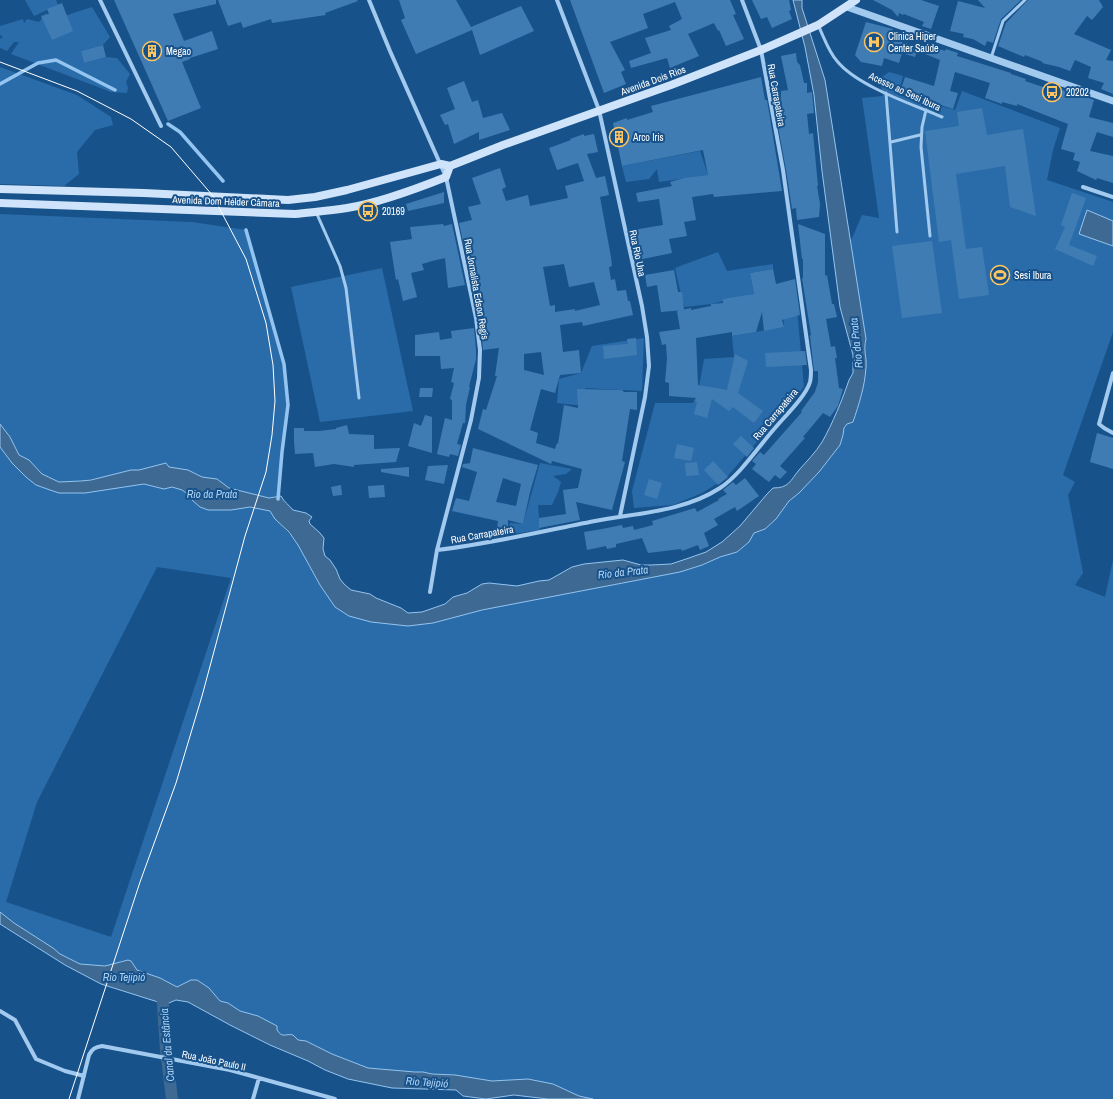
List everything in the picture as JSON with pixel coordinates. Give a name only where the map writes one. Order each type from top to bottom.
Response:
[{"type":"main road","name":"Avenida Dois Rios","points":[[450,166],[503,145],[671,85],[761,50],[815,27],[856,0]]},
{"type":"main road","points":[[440,164],[450,166],[446,177]]},
{"type":"main road","name":"Avenida Dom Hélder Câmara","points":[[0,189],[144,193],[288,200],[314,197],[347,190],[440,164]]},
{"type":"main road","name":"Avenida Dom Hélder Câmara","points":[[0,204],[295,214],[347,208],[370,203],[446,177]]},
{"type":"street","points":[[100,0],[161,126]]},
{"type":"street","name":"Rua Jornalista Edson Regis","points":[[369,0],[446,177],[476,318],[480,365],[479,378],[471,420],[437,550],[430,592]]},
{"type":"street","name":"Rua Rio Una","points":[[557,0],[599,110],[642,306],[647,337],[648,366],[645,397],[620,516]]},
{"type":"street","name":"Rua Carrapateira","points":[[437,550],[467,546],[620,516],[674,508],[690,503],[720,488],[736,474],[795,405],[807,388],[810,381],[811,370],[783,170],[761,50],[742,0]]},
{"type":"street","points":[[846,7],[1113,101]]},
{"type":"street","points":[[1083,187],[1113,197]]},
{"type":"street","points":[[1113,373],[1099,424],[1113,433]]},
{"type":"street","points":[[0,1011],[15,1020],[36,1059],[65,1071],[84,1076],[78,1099]]},
{"type":"street","name":"Rua João Paulo II","points":[[84,1076],[89,1055],[96,1047],[102,1046],[230,1070],[335,1099]]},
{"type":"street","points":[[253,1099],[259,1078]]},
{"type":"lane","points":[[991,58],[1003,21],[1025,0]]},
{"type":"lane","name":"Acesso ao Sesi Ibura","points":[[815,27],[831,53],[842,67],[861,80],[886,93],[942,117]]},
{"type":"lane","points":[[886,93],[897,232]]},
{"type":"lane","points":[[926,110],[920,135],[920,147],[930,236]]},
{"type":"lane","points":[[891,142],[920,135]]},
{"type":"lane","points":[[316,212],[340,266],[346,288],[359,398]]},
{"type":"shaded area","points":[[25,0],[56,0],[58,5],[34,16]]},
{"type":"shaded area","points":[[92,7],[110,37],[103,45],[81,51],[84,63],[106,57],[117,58],[130,74],[126,82],[128,88],[127,93],[111,92],[11,54],[19,42],[14,42],[7,51],[0,48],[0,39],[3,37],[0,35],[0,26],[23,19],[24,23],[27,19],[39,22],[46,13],[52,20]]},
{"type":"shaded area","points":[[0,67],[77,95],[111,117],[113,125],[95,130],[77,152],[79,174],[64,186],[0,184]]},
{"type":"shaded area","points":[[889,72],[903,76],[898,95],[955,110],[962,91],[1060,128],[1053,150],[1047,180],[1113,202],[1113,332],[1063,475],[1075,482],[1068,495],[1083,573],[1075,585],[1105,597],[1113,560],[1113,1099],[593,1099],[579,1096],[553,1084],[528,1079],[492,1081],[455,1075],[368,1068],[332,1054],[306,1041],[298,1040],[293,1035],[281,1034],[277,1030],[277,1026],[258,1016],[240,1011],[228,1003],[220,1001],[209,988],[197,980],[191,980],[177,987],[160,978],[137,970],[131,961],[128,960],[105,966],[80,964],[60,954],[0,912],[0,447],[12,463],[36,485],[59,493],[144,484],[164,489],[172,487],[182,490],[189,495],[193,501],[230,510],[250,507],[270,511],[276,520],[297,543],[320,585],[433,623],[482,610],[680,572],[737,552],[749,542],[754,533],[765,529],[776,519],[789,501],[819,472],[840,445],[844,428],[847,424],[866,366],[864,348],[866,339],[850,243],[862,215],[879,218],[862,98],[883,96],[879,79]],"holes":[[[157,567],[231,578],[111,937],[6,902],[37,802]]]},
{"type":"shaded area","points":[[700,151],[708,175],[659,182],[657,169],[649,179],[626,182],[622,166]]},
{"type":"shaded area","points":[[0,214],[192,222],[246,230],[284,364],[288,405],[282,452],[279,496],[269,498],[229,488],[217,479],[202,477],[188,470],[169,467],[139,471],[131,470],[81,481],[59,482],[42,474],[29,460],[19,455],[10,437],[0,424]]},
{"type":"shaded area","points":[[718,252],[727,271],[773,264],[773,269],[750,273],[754,294],[711,304],[684,307],[675,268]]},
{"type":"shaded area","points":[[382,268],[413,411],[320,422],[291,287]]},
{"type":"shaded area","points":[[783,308],[797,308],[804,387],[726,478],[702,493],[673,505],[634,508],[632,491],[655,403],[693,403],[698,393],[704,359],[734,357],[732,336],[784,327]]},
{"type":"shaded area","points":[[644,338],[642,391],[585,388],[585,406],[557,403],[559,379],[581,373],[592,346]]},
{"type":"shaded area","points":[[540,463],[572,469],[566,474],[553,476],[561,482],[552,505],[538,505],[540,530],[507,535],[510,523],[523,524]]},
{"type":"water","name":"Rio da Prata","points":[[793,0],[802,0],[802,8],[825,80],[866,339],[865,374],[861,395],[853,422],[847,424],[844,428],[840,445],[819,472],[789,501],[776,519],[765,529],[754,533],[749,542],[737,552],[680,572],[482,610],[433,623],[408,626],[371,622],[349,616],[335,607],[320,585],[298,545],[289,532],[275,519],[270,511],[250,507],[231,510],[208,510],[200,507],[182,490],[172,487],[164,489],[144,484],[85,493],[59,493],[36,485],[12,463],[0,447],[0,424],[10,437],[19,455],[29,460],[42,474],[59,482],[91,480],[166,463],[169,467],[188,470],[202,477],[217,479],[229,488],[269,498],[281,496],[293,510],[306,513],[312,517],[309,521],[310,524],[324,538],[323,549],[325,556],[330,560],[344,584],[351,590],[370,594],[401,608],[408,613],[422,612],[445,604],[453,597],[467,593],[482,584],[489,583],[517,586],[549,580],[572,567],[584,564],[623,560],[641,565],[671,564],[706,552],[722,542],[740,526],[773,488],[783,487],[789,483],[814,453],[830,428],[853,373],[853,355],[840,307],[822,171],[814,95],[805,47]]},
{"type":"water","points":[[1087,210],[1113,221],[1113,246],[1079,234]]},
{"type":"water","name":"Rio Tejipió","points":[[0,912],[60,954],[80,964],[105,966],[128,960],[131,961],[137,970],[160,978],[177,987],[191,980],[197,980],[209,988],[220,1001],[228,1003],[240,1011],[258,1016],[277,1026],[277,1030],[281,1034],[293,1035],[298,1040],[306,1041],[332,1054],[368,1068],[455,1075],[492,1081],[528,1079],[553,1084],[579,1096],[593,1099],[548,1099],[514,1095],[486,1099],[463,1096],[456,1090],[392,1088],[348,1079],[270,1045],[188,1002],[176,1000],[169,1003],[158,1002],[101,984],[65,965],[0,924]]},
{"type":"building","name":"Megao","points":[[114,0],[216,0],[216,4],[173,14],[184,41],[212,31],[218,49],[182,62],[201,108],[168,121]]},
{"type":"building","points":[[218,0],[358,1],[325,13],[326,15],[272,23],[271,19],[243,28],[241,22],[228,26]]},
{"type":"building","points":[[399,0],[456,0],[471,27],[521,6],[534,31],[480,55],[472,30],[416,54],[401,20],[405,18]]},
{"type":"building","points":[[570,0],[730,0],[736,14],[733,15],[744,39],[726,46],[714,23],[688,34],[699,56],[670,68],[667,58],[631,68],[629,61],[651,53],[645,38],[671,30],[669,26],[682,19],[675,2],[643,14],[648,28],[610,42],[625,70],[621,72],[626,84],[604,93]]},
{"type":"building","points":[[752,0],[789,0],[791,10],[789,11],[792,19],[772,28],[767,17],[761,19]]},
{"type":"building","points":[[873,0],[921,0],[939,6],[931,29],[922,26],[924,22],[904,14],[899,13],[898,17],[892,10]]},
{"type":"building","points":[[978,0],[1021,0],[1001,19],[993,43],[987,41],[985,46],[973,39],[963,37],[964,34],[950,31],[958,1],[985,8]]},
{"type":"building","points":[[1028,0],[1099,0],[1103,7],[1092,20],[1087,16],[1074,34],[1111,50],[1106,60],[1113,61],[1113,94],[1101,89],[1104,83],[1088,78],[1091,67],[1075,60],[1070,71],[1042,63],[1043,62],[1025,55],[1024,57],[998,46],[1006,23]]},
{"type":"building","points":[[62,3],[73,31],[52,40],[41,16],[49,14],[47,9]]},
{"type":"building","name":"Clinica Hiper Center Saúde","points":[[866,22],[893,29],[891,37],[906,41],[905,43],[918,47],[915,57],[902,53],[899,63],[884,58],[882,66],[861,62],[855,55]]},
{"type":"building","points":[[103,45],[106,57],[84,63],[81,51]]},
{"type":"building","points":[[928,45],[945,51],[946,49],[958,53],[957,56],[1011,73],[1026,79],[1025,81],[1046,88],[1047,84],[1078,96],[1078,94],[1094,100],[1089,117],[1113,123],[1113,137],[1097,132],[1090,151],[1113,156],[1113,183],[1097,178],[1096,180],[1077,171],[1080,162],[1073,160],[1075,153],[1061,149],[1068,124],[1017,104],[1017,106],[1002,102],[1002,104],[985,98],[990,83],[955,72],[950,91],[958,93],[953,109],[900,92],[905,77],[934,86],[940,60],[925,54]]},
{"type":"building","points":[[796,53],[797,62],[800,65],[804,83],[807,83],[807,93],[812,92],[814,113],[807,114],[809,134],[813,133],[817,186],[820,204],[819,217],[797,220],[796,208],[792,209],[773,99],[781,97],[781,91],[788,90],[781,56]]},
{"type":"building","points":[[761,77],[765,100],[767,100],[782,191],[714,197],[713,194],[692,197],[696,220],[684,222],[687,236],[669,239],[672,253],[638,260],[632,236],[634,236],[633,230],[663,225],[659,199],[638,202],[636,193],[672,186],[670,182],[684,178],[708,175],[703,150],[622,166],[613,123],[653,112],[651,106]]},
{"type":"building","points":[[464,81],[472,102],[478,100],[483,118],[502,113],[510,130],[479,140],[479,132],[454,144],[448,124],[445,125],[440,115],[455,109],[447,88]]},
{"type":"building","points":[[982,108],[987,135],[1023,129],[1036,216],[1010,207],[1005,166],[956,174],[966,249],[982,247],[989,295],[959,299],[951,240],[939,242],[925,131],[959,126],[957,112]]},
{"type":"building","points":[[584,134],[584,136],[594,134],[598,152],[587,154],[596,178],[605,176],[609,195],[600,197],[611,257],[612,266],[609,267],[611,280],[615,279],[617,291],[626,290],[633,315],[583,326],[582,322],[560,325],[563,352],[579,350],[581,373],[560,375],[555,393],[541,389],[530,430],[538,433],[536,443],[555,449],[557,443],[558,444],[564,405],[578,408],[577,389],[622,390],[624,392],[637,392],[637,410],[630,409],[622,461],[625,462],[612,510],[576,502],[580,520],[539,528],[539,518],[566,514],[563,490],[578,488],[582,469],[552,461],[551,464],[478,429],[483,409],[486,410],[497,376],[495,376],[499,348],[483,350],[481,328],[485,327],[480,312],[477,289],[475,283],[472,284],[459,223],[472,220],[468,207],[481,204],[472,178],[500,168],[506,187],[502,189],[506,201],[528,195],[530,206],[568,198],[565,186],[584,181],[578,163],[557,170],[549,148],[571,140],[570,139]],"holes":[[[564,264],[569,287],[594,282],[600,305],[575,311],[575,309],[555,312],[555,305],[550,306],[543,267]],[[541,352],[544,375],[524,370],[524,354]]]},
{"type":"building","points":[[444,192],[444,203],[408,211],[406,204]]},
{"type":"building","points":[[1072,193],[1086,198],[1069,245],[1097,256],[1093,266],[1055,249],[1065,227],[1061,225]]},
{"type":"building","points":[[443,224],[444,226],[452,224],[465,285],[448,288],[445,258],[432,261],[422,264],[424,270],[411,273],[417,297],[403,301],[398,279],[396,280],[390,242],[412,239],[410,227]]},
{"type":"building","points":[[798,224],[825,234],[825,276],[827,275],[832,304],[834,304],[837,317],[826,319],[831,347],[835,346],[839,388],[843,389],[838,406],[830,417],[823,413],[803,437],[805,438],[780,466],[787,472],[780,479],[775,475],[769,482],[752,469],[756,464],[752,461],[760,452],[764,455],[802,412],[801,411],[815,392],[818,382],[818,371],[814,371],[811,335],[802,278],[803,259]]},
{"type":"building","points":[[932,241],[942,313],[902,318],[892,246]]},
{"type":"building","points":[[773,269],[776,284],[795,279],[800,315],[782,320],[784,327],[764,331],[762,312],[756,332],[732,336],[732,332],[696,338],[698,385],[727,390],[735,354],[748,361],[738,393],[763,411],[754,423],[733,407],[729,411],[712,399],[707,418],[694,414],[697,402],[695,401],[696,398],[669,396],[669,383],[665,382],[667,359],[666,344],[662,345],[659,332],[680,329],[677,311],[711,306],[711,304],[723,303],[723,299],[754,294],[750,273]]},
{"type":"building","points":[[674,270],[678,292],[682,292],[684,310],[661,312],[657,285],[647,287],[645,275]]},
{"type":"building","points":[[474,328],[476,359],[469,387],[465,423],[463,423],[457,444],[461,445],[458,456],[450,454],[449,457],[437,454],[445,418],[452,420],[452,400],[450,399],[454,383],[451,382],[454,368],[441,369],[440,356],[415,356],[415,335],[439,332],[440,340],[452,338],[451,331]]},
{"type":"building","points":[[636,338],[637,355],[604,359],[603,346],[628,344],[627,339]]},
{"type":"building","points":[[805,351],[807,365],[766,367],[765,353]]},
{"type":"building","points":[[420,388],[433,388],[432,397],[419,397]]},
{"type":"building","points":[[425,415],[432,417],[432,453],[408,446],[414,423],[421,426]]},
{"type":"building","points":[[347,425],[349,434],[374,435],[374,449],[400,448],[396,462],[354,465],[354,467],[334,464],[315,467],[313,453],[295,454],[294,428],[304,428],[304,431],[319,431],[336,429]]},
{"type":"building","points":[[1097,433],[1113,438],[1113,469],[1090,462]]},
{"type":"building","points":[[741,436],[754,448],[747,457],[733,444]]},
{"type":"building","points":[[677,444],[694,448],[691,461],[674,458]]},
{"type":"building","points":[[473,448],[538,465],[523,524],[508,520],[508,530],[497,529],[498,521],[452,511],[456,498],[469,501],[477,472],[462,467],[463,464],[470,463]],"holes":[[[503,478],[521,484],[516,506],[496,502]]]},
{"type":"building","points":[[713,461],[728,477],[718,485],[704,470]]},
{"type":"building","points":[[697,462],[699,475],[686,476],[685,463]]},
{"type":"building","points":[[448,465],[444,484],[425,480],[428,466]]},
{"type":"building","points":[[409,467],[409,477],[381,472],[381,469]]},
{"type":"building","points":[[745,478],[759,496],[737,511],[735,507],[714,519],[718,525],[704,533],[709,546],[700,550],[698,545],[682,551],[681,549],[648,553],[642,538],[616,544],[616,547],[607,549],[606,546],[587,550],[584,532],[622,525],[623,528],[633,526],[634,530],[653,525],[652,521],[695,508],[697,512],[727,494],[723,490],[733,482],[736,485]]},
{"type":"building","points":[[649,479],[662,483],[657,499],[644,495]]},
{"type":"building","points":[[341,485],[342,495],[333,496],[331,487]]},
{"type":"building","points":[[384,485],[385,497],[369,498],[368,486]]},
{"type":"waterway","points":[[0,84],[38,63],[56,60],[115,90]]},
{"type":"waterway","points":[[168,124],[180,132],[223,181]]},
{"type":"waterway","points":[[246,230],[284,364],[288,405],[278,499]]},
{"type":"waterway","name":"Canal da Estância","points":[[162,991],[166,1049],[172,1099]]},
{"type":"tram line","points":[[0,62],[77,91],[131,119],[171,147],[213,196],[246,259],[266,323],[273,365],[275,401],[272,435],[266,472],[245,536],[202,696],[176,783],[140,882],[69,1099]]},
{"type":"place","name":"Clinica Hiper Center Saúde","points":[[874,42]]},
{"type":"place","name":"Megao","points":[[152,51]]},
{"type":"place","name":"20202","points":[[1052,92]]},
{"type":"place","name":"Arco Iris","points":[[619,137]]},
{"type":"place","name":"20169","points":[[368,211]]},
{"type":"place","name":"Sesi Ibura","points":[[1000,275]]}]
